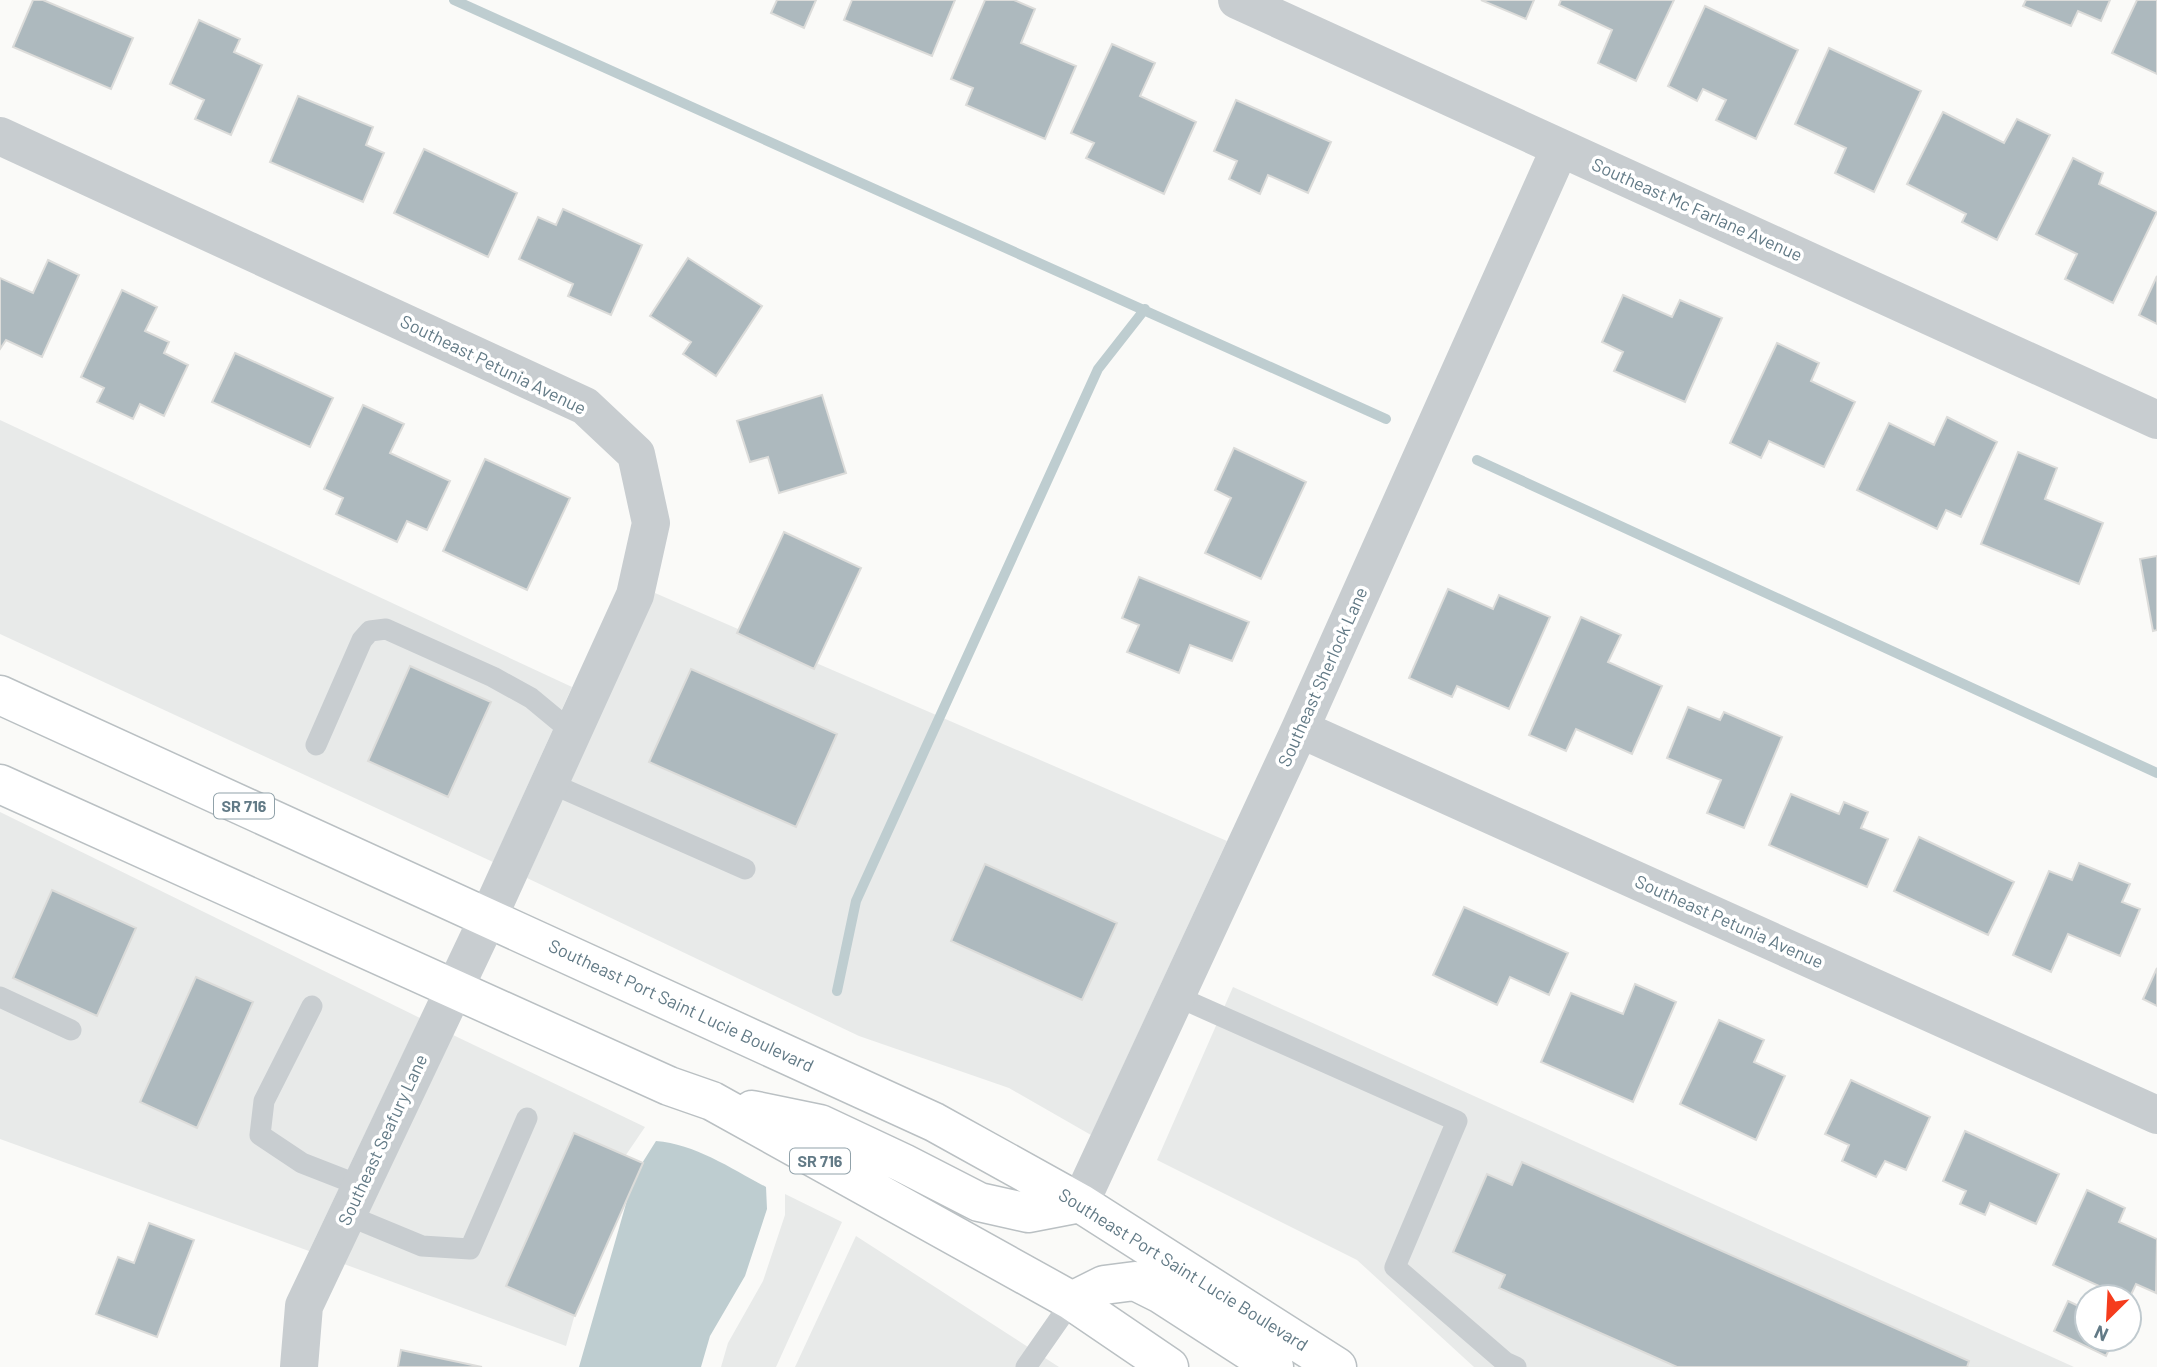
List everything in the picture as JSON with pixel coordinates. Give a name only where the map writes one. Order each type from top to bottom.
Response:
[{"type":"main road","name":"Southeast Port Saint Lucie Boulevard","points":[[0,695],[934,1122],[1080,1203],[1337,1367]]},
{"type":"main road","name":"SR 716","points":[[0,784],[669,1086],[712,1101],[1072,1301],[1169,1367]]},
{"type":"main road","points":[[712,1101],[820,1124],[979,1202],[1028,1213],[1080,1203]]},
{"type":"main road","points":[[1072,1301],[1104,1285],[1135,1281],[1161,1294],[1274,1367]]},
{"type":"street","name":"Southeast Mc Farlane Avenue","points":[[1237,0],[2157,419]]},
{"type":"street","name":"Southeast Petunia Avenue","points":[[0,136],[585,406],[636,454],[651,523],[635,595],[488,918]]},
{"type":"street","name":"Southeast Sherlock Lane","points":[[1080,1203],[1300,729],[1560,148]]},
{"type":"street","name":"Southeast Petunia Avenue","points":[[1300,729],[2157,1115]]},
{"type":"street","name":"Southeast Seafury Lane","points":[[299,1367],[304,1306],[488,918]]},
{"type":"lane","points":[[316,745],[362,640],[370,631],[386,629],[493,677],[531,698],[572,732]]},
{"type":"lane","points":[[550,783],[745,869]]},
{"type":"lane","points":[[1176,996],[1457,1121],[1395,1268],[1505,1362],[1516,1367]]},
{"type":"lane","points":[[0,998],[71,1030]]},
{"type":"lane","points":[[313,1006],[264,1101],[260,1135],[422,1245],[470,1249],[527,1118]]},
{"type":"lane","points":[[1026,1367],[1072,1301]]},
{"type":"shaded area","points":[[0,420],[572,687],[493,862],[0,634]]},
{"type":"shaded area","points":[[655,593],[1227,841],[1091,1135],[1009,1088],[859,1036],[527,878]]},
{"type":"shaded area","points":[[0,812],[420,1018],[309,1251],[0,1139]]},
{"type":"shaded area","points":[[1233,987],[2074,1367],[1474,1367],[1357,1260],[1157,1160]]},
{"type":"shaded area","points":[[453,1035],[645,1127],[615,1171],[566,1346],[344,1264]]},
{"type":"shaded area","points":[[656,1141],[699,1152],[766,1187],[767,1209],[745,1276],[710,1336],[701,1367],[579,1367],[634,1176]]},
{"type":"shaded area","points":[[785,1194],[842,1222],[776,1367],[721,1367],[728,1343],[763,1281],[785,1215]]},
{"type":"shaded area","points":[[856,1236],[1059,1367],[795,1367]]},
{"type":"building","points":[[33,0],[43,0],[133,38],[111,89],[13,47]]},
{"type":"building","points":[[777,0],[816,0],[804,28],[771,13]]},
{"type":"building","points":[[852,0],[955,0],[932,56],[844,20]]},
{"type":"building","points":[[985,0],[1014,0],[1035,9],[1021,43],[1076,66],[1045,139],[966,105],[973,88],[951,79]]},
{"type":"building","points":[[1481,0],[1534,0],[1526,19]]},
{"type":"building","points":[[1561,0],[1674,0],[1636,81],[1598,63],[1612,30],[1559,5]]},
{"type":"building","points":[[2026,0],[2110,0],[2101,21],[2078,11],[2071,26],[2023,6]]},
{"type":"building","points":[[2137,0],[2157,0],[2157,74],[2112,53]]},
{"type":"building","points":[[1705,6],[1798,50],[1756,139],[1716,120],[1726,100],[1703,89],[1697,101],[1668,86]]},
{"type":"building","points":[[199,20],[240,39],[234,52],[262,65],[231,135],[195,119],[204,100],[170,84]]},
{"type":"building","points":[[1112,44],[1155,63],[1140,96],[1196,122],[1164,194],[1086,158],[1094,143],[1071,133]]},
{"type":"building","points":[[1829,48],[1921,91],[1874,192],[1835,173],[1846,148],[1795,124]]},
{"type":"building","points":[[298,96],[373,127],[366,145],[384,153],[363,202],[270,162]]},
{"type":"building","points":[[1236,100],[1331,142],[1308,193],[1268,175],[1260,194],[1229,179],[1237,161],[1214,151]]},
{"type":"building","points":[[1943,112],[2004,143],[2017,119],[2050,135],[1997,240],[1962,222],[1966,214],[1907,184]]},
{"type":"building","points":[[424,149],[517,193],[488,257],[394,213]]},
{"type":"building","points":[[2073,158],[2103,173],[2099,184],[2157,212],[2113,303],[2065,279],[2077,254],[2036,234]]},
{"type":"building","points":[[563,209],[642,245],[611,315],[568,296],[573,284],[519,259],[538,217],[556,225]]},
{"type":"building","points":[[688,258],[762,306],[716,376],[683,354],[691,342],[650,316]]},
{"type":"building","points":[[48,260],[79,275],[42,357],[6,340],[0,349],[0,278],[33,293]]},
{"type":"building","points":[[2157,276],[2157,324],[2139,315]]},
{"type":"building","points":[[122,290],[157,307],[145,331],[169,342],[164,353],[188,365],[164,416],[140,404],[133,419],[97,402],[104,388],[81,377]]},
{"type":"building","points":[[1623,295],[1672,317],[1680,300],[1722,318],[1685,402],[1614,371],[1623,352],[1602,342]]},
{"type":"building","points":[[1777,343],[1819,363],[1811,381],[1855,402],[1824,467],[1769,441],[1761,458],[1730,443]]},
{"type":"building","points":[[235,353],[333,398],[310,447],[212,402]]},
{"type":"building","points":[[822,395],[846,473],[779,493],[768,457],[750,462],[737,421]]},
{"type":"building","points":[[363,405],[404,424],[390,453],[450,481],[427,530],[407,521],[397,542],[336,514],[343,498],[324,489]]},
{"type":"building","points":[[1947,417],[1997,442],[1961,517],[1946,510],[1937,529],[1857,490],[1889,423],[1934,445]]},
{"type":"building","points":[[1234,448],[1306,482],[1261,579],[1205,553],[1231,498],[1215,490]]},
{"type":"building","points":[[2018,452],[2057,468],[2045,499],[2103,523],[2079,584],[1981,544]]},
{"type":"building","points":[[485,459],[570,498],[527,590],[443,551]]},
{"type":"building","points":[[784,532],[861,568],[814,669],[737,633]]},
{"type":"building","points":[[2157,556],[2157,630],[2153,631],[2140,559]]},
{"type":"building","points":[[1139,577],[1249,622],[1232,661],[1190,645],[1179,673],[1127,652],[1139,625],[1122,618]]},
{"type":"building","points":[[1448,589],[1493,609],[1499,595],[1550,617],[1509,709],[1457,686],[1452,697],[1409,678]]},
{"type":"building","points":[[1581,617],[1621,635],[1608,662],[1662,686],[1632,754],[1576,729],[1566,751],[1529,735]]},
{"type":"building","points":[[410,666],[491,702],[448,797],[368,761]]},
{"type":"building","points":[[691,669],[837,734],[796,827],[649,762]]},
{"type":"building","points":[[1688,707],[1720,720],[1724,712],[1782,737],[1744,828],[1707,813],[1721,780],[1667,758]]},
{"type":"building","points":[[1791,794],[1839,814],[1844,802],[1868,812],[1861,828],[1888,839],[1867,887],[1769,845]]},
{"type":"building","points":[[1919,837],[2014,882],[1988,935],[1894,891]]},
{"type":"building","points":[[2079,863],[2130,884],[2122,902],[2140,909],[2120,956],[2068,934],[2051,972],[2013,955],[2049,871],[2072,880]]},
{"type":"building","points":[[985,864],[1117,923],[1082,1000],[951,941]]},
{"type":"building","points":[[52,890],[136,928],[97,1016],[13,978]]},
{"type":"building","points":[[1464,907],[1568,953],[1549,995],[1510,977],[1497,1005],[1433,975]]},
{"type":"building","points":[[2157,968],[2157,1006],[2143,999]]},
{"type":"building","points":[[196,977],[253,1002],[197,1128],[140,1102]]},
{"type":"building","points":[[1635,984],[1676,1002],[1633,1102],[1541,1062],[1571,993],[1623,1014]]},
{"type":"building","points":[[1719,1020],[1764,1040],[1754,1062],[1785,1076],[1756,1140],[1680,1104]]},
{"type":"building","points":[[1851,1080],[1930,1117],[1906,1170],[1885,1161],[1876,1177],[1842,1161],[1849,1145],[1825,1134]]},
{"type":"building","points":[[1965,1131],[2059,1174],[2036,1224],[1990,1203],[1985,1215],[1960,1204],[1966,1191],[1943,1181]]},
{"type":"building","points":[[574,1133],[643,1163],[575,1316],[506,1286]]},
{"type":"building","points":[[1522,1162],[1969,1361],[1967,1367],[1677,1367],[1499,1288],[1505,1275],[1453,1252],[1487,1174],[1512,1185]]},
{"type":"building","points":[[2087,1190],[2125,1208],[2119,1222],[2157,1239],[2156,1293],[2143,1287],[2143,1283],[2092,1283],[2053,1265]]},
{"type":"building","points":[[149,1223],[194,1240],[157,1337],[96,1314],[118,1257],[134,1263]]},
{"type":"building","points":[[2068,1301],[2073,1303],[2073,1340],[2054,1331]]},
{"type":"building","points":[[401,1350],[482,1367],[398,1367]]},
{"type":"waterway","points":[[454,0],[1386,419]]},
{"type":"waterway","points":[[837,991],[856,901],[1098,369],[1145,309]]},
{"type":"waterway","points":[[1477,460],[2157,773]]}]
